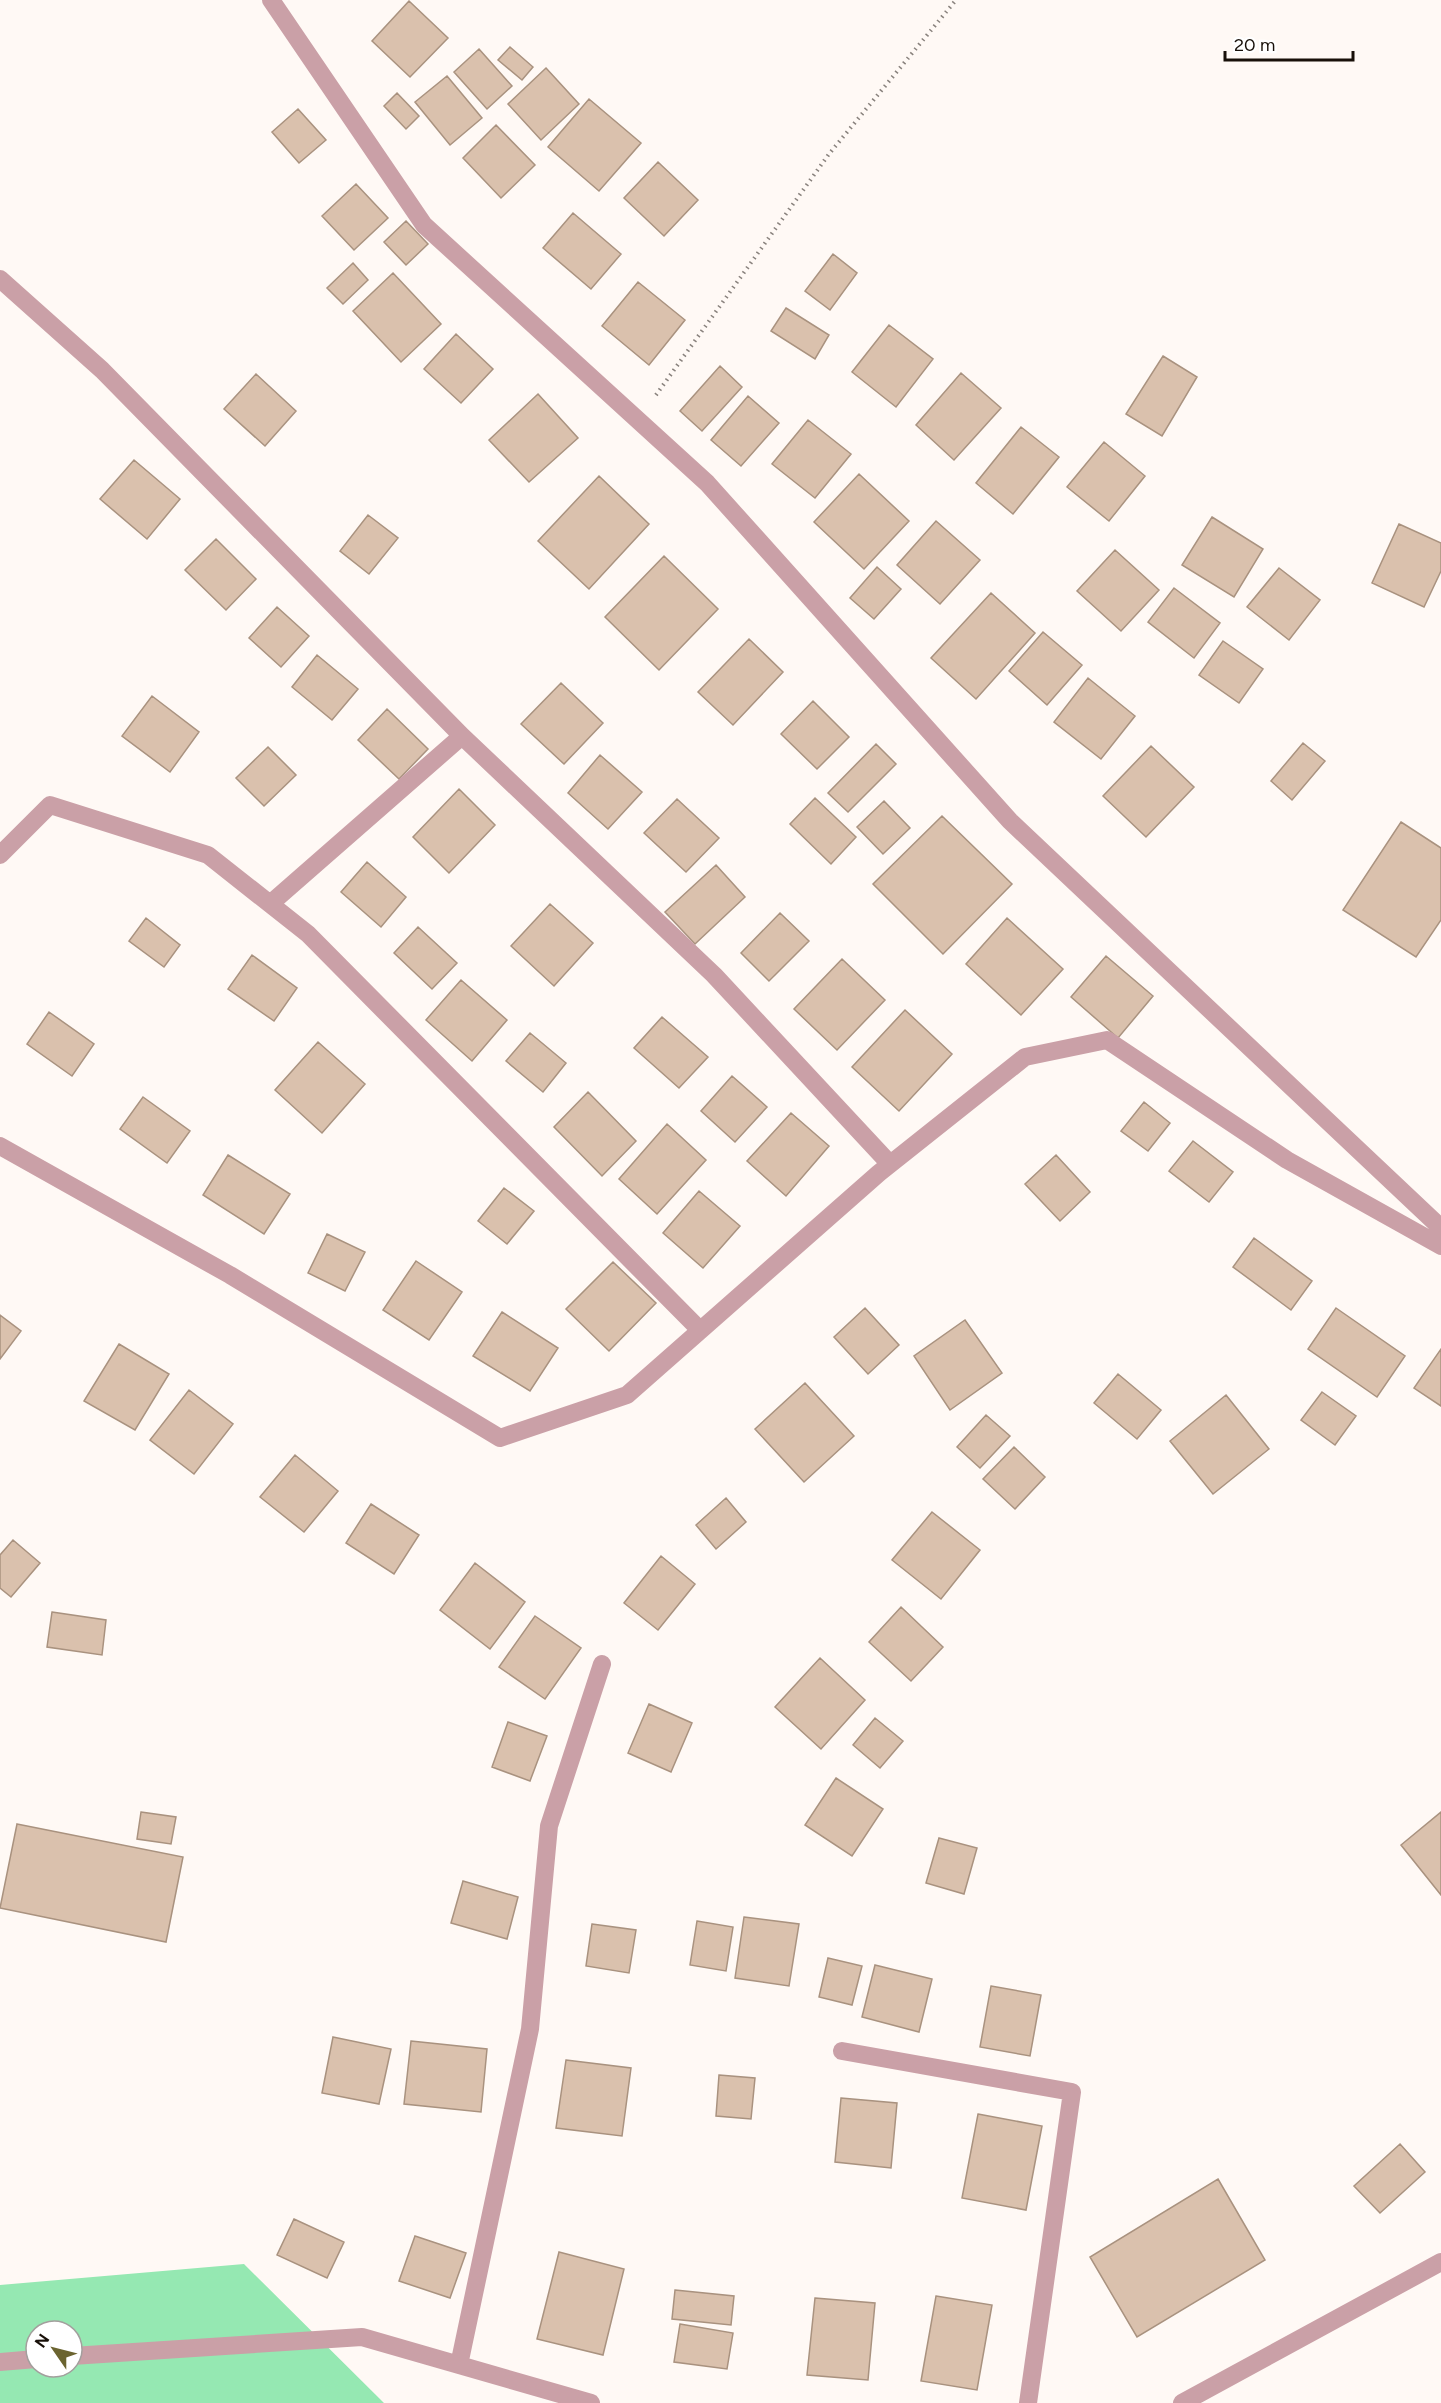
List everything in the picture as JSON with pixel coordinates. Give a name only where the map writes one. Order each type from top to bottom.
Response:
[{"type":"street","points":[[271,0],[424,225],[707,483],[1010,821],[1441,1228]]},
{"type":"street","points":[[0,279],[102,370],[462,736],[714,975],[890,1164]]},
{"type":"street","points":[[270,904],[462,736]]},
{"type":"street","points":[[0,855],[50,805],[208,855],[308,934],[700,1330]]},
{"type":"street","points":[[0,1146],[230,1275],[500,1438],[627,1395],[890,1164],[1025,1057],[1107,1040],[1287,1160],[1441,1246]]},
{"type":"street","points":[[459,2365],[530,2029],[549,1826],[602,1664]]},
{"type":"street","points":[[842,2051],[1072,2092],[1028,2403]]},
{"type":"street","points":[[1182,2403],[1441,2262]]},
{"type":"street","points":[[84,2355],[362,2337],[591,2403]]},
{"type":"street","points":[[0,2362],[24,2360]]},
{"type":"path","points":[[638,420],[829,154],[956,0]]},
{"type":"green space","points":[[244,2264],[384,2403],[0,2403],[0,2285]]},
{"type":"building","points":[[409,1],[448,38],[410,77],[372,41]]},
{"type":"building","points":[[510,47],[533,67],[522,80],[498,60]]},
{"type":"building","points":[[479,49],[512,86],[487,109],[454,72]]},
{"type":"building","points":[[546,68],[579,104],[541,140],[508,104]]},
{"type":"building","points":[[447,76],[482,118],[450,145],[415,102]]},
{"type":"building","points":[[397,93],[419,116],[406,129],[384,106]]},
{"type":"building","points":[[589,99],[641,143],[599,191],[548,147]]},
{"type":"building","points":[[298,109],[326,140],[299,163],[272,132]]},
{"type":"building","points":[[496,125],[535,165],[501,198],[463,158]]},
{"type":"building","points":[[658,162],[698,200],[664,236],[624,198]]},
{"type":"building","points":[[356,184],[388,218],[354,250],[322,216]]},
{"type":"building","points":[[573,213],[621,254],[591,289],[543,248]]},
{"type":"building","points":[[406,221],[428,244],[406,265],[384,242]]},
{"type":"building","points":[[833,254],[857,273],[830,310],[805,291]]},
{"type":"building","points":[[353,263],[368,280],[343,304],[327,288]]},
{"type":"building","points":[[393,273],[441,324],[401,362],[353,311]]},
{"type":"building","points":[[638,282],[685,320],[649,365],[602,326]]},
{"type":"building","points":[[786,308],[829,335],[815,359],[771,331]]},
{"type":"building","points":[[889,325],[933,359],[896,407],[852,372]]},
{"type":"building","points":[[456,334],[493,369],[461,403],[424,369]]},
{"type":"building","points":[[1163,356],[1197,377],[1162,436],[1126,414]]},
{"type":"building","points":[[720,366],[742,387],[702,431],[680,411]]},
{"type":"building","points":[[961,373],[1001,408],[954,460],[916,425]]},
{"type":"building","points":[[256,374],[296,411],[265,446],[224,409]]},
{"type":"building","points":[[538,394],[578,438],[529,482],[489,440]]},
{"type":"building","points":[[748,396],[779,423],[741,466],[711,440]]},
{"type":"building","points":[[808,420],[851,454],[815,498],[772,464]]},
{"type":"building","points":[[1021,427],[1059,457],[1013,514],[976,483]]},
{"type":"building","points":[[1104,442],[1145,476],[1109,521],[1067,487]]},
{"type":"building","points":[[134,460],[180,499],[147,539],[100,499]]},
{"type":"building","points":[[859,474],[909,521],[864,569],[814,522]]},
{"type":"building","points":[[599,476],[649,524],[589,589],[538,541]]},
{"type":"building","points":[[368,515],[398,538],[369,574],[340,551]]},
{"type":"building","points":[[1212,517],[1263,549],[1234,597],[1182,565]]},
{"type":"building","points":[[936,521],[980,560],[940,604],[897,565]]},
{"type":"building","points":[[1399,524],[1441,543],[1441,571],[1424,607],[1372,583]]},
{"type":"building","points":[[216,539],[256,579],[226,610],[185,570]]},
{"type":"building","points":[[1115,550],[1159,590],[1121,631],[1077,591]]},
{"type":"building","points":[[664,556],[718,609],[659,670],[605,617]]},
{"type":"building","points":[[877,567],[901,589],[874,619],[850,598]]},
{"type":"building","points":[[1279,568],[1320,600],[1289,640],[1247,607]]},
{"type":"building","points":[[1174,588],[1220,623],[1194,658],[1148,622]]},
{"type":"building","points":[[991,593],[1035,633],[976,699],[931,658]]},
{"type":"building","points":[[277,607],[309,636],[281,667],[249,638]]},
{"type":"building","points":[[1043,632],[1082,665],[1047,705],[1009,671]]},
{"type":"building","points":[[749,639],[783,672],[733,725],[698,692]]},
{"type":"building","points":[[1223,641],[1263,669],[1239,703],[1199,675]]},
{"type":"building","points":[[317,655],[358,689],[332,720],[292,687]]},
{"type":"building","points":[[1088,678],[1135,716],[1101,759],[1054,722]]},
{"type":"building","points":[[561,683],[603,723],[564,764],[521,724]]},
{"type":"building","points":[[152,696],[199,732],[170,772],[122,736]]},
{"type":"building","points":[[813,701],[849,737],[817,769],[781,734]]},
{"type":"building","points":[[387,709],[428,749],[399,779],[358,740]]},
{"type":"building","points":[[1303,743],[1325,761],[1292,800],[1271,781]]},
{"type":"building","points":[[876,744],[896,764],[848,812],[828,793]]},
{"type":"building","points":[[1151,746],[1194,787],[1146,837],[1103,796]]},
{"type":"building","points":[[268,747],[296,775],[264,806],[236,778]]},
{"type":"building","points":[[600,755],[642,792],[608,829],[568,793]]},
{"type":"building","points":[[459,789],[495,825],[449,873],[413,837]]},
{"type":"building","points":[[815,798],[856,837],[831,864],[790,824]]},
{"type":"building","points":[[677,799],[719,838],[686,872],[644,833]]},
{"type":"building","points":[[884,801],[910,828],[883,854],[857,827]]},
{"type":"building","points":[[942,816],[1012,884],[943,954],[873,884]]},
{"type":"building","points":[[1401,822],[1441,848],[1441,920],[1416,957],[1343,910]]},
{"type":"building","points":[[367,862],[406,897],[381,927],[341,892]]},
{"type":"building","points":[[716,865],[745,897],[695,944],[665,912]]},
{"type":"building","points":[[550,904],[593,943],[554,986],[511,946]]},
{"type":"building","points":[[780,913],[809,941],[769,981],[741,953]]},
{"type":"building","points":[[146,918],[180,945],[164,967],[129,941]]},
{"type":"building","points":[[1007,918],[1063,969],[1021,1015],[966,964]]},
{"type":"building","points":[[418,927],[457,963],[432,989],[394,953]]},
{"type":"building","points":[[252,955],[297,988],[274,1021],[228,989]]},
{"type":"building","points":[[1106,956],[1153,996],[1118,1038],[1071,997]]},
{"type":"building","points":[[842,959],[885,1000],[837,1050],[794,1009]]},
{"type":"building","points":[[461,980],[507,1020],[472,1061],[426,1020]]},
{"type":"building","points":[[905,1010],[952,1054],[899,1111],[852,1067]]},
{"type":"building","points":[[49,1012],[94,1044],[72,1076],[27,1044]]},
{"type":"building","points":[[662,1017],[708,1057],[679,1088],[634,1048]]},
{"type":"building","points":[[530,1033],[566,1063],[543,1092],[506,1061]]},
{"type":"building","points":[[318,1042],[365,1084],[322,1133],[275,1090]]},
{"type":"building","points":[[732,1076],[767,1107],[735,1142],[701,1111]]},
{"type":"building","points":[[588,1092],[636,1141],[602,1176],[554,1127]]},
{"type":"building","points":[[143,1097],[190,1131],[167,1163],[120,1129]]},
{"type":"building","points":[[1144,1102],[1170,1123],[1148,1151],[1121,1131]]},
{"type":"building","points":[[791,1113],[829,1146],[786,1196],[747,1161]]},
{"type":"building","points":[[667,1124],[706,1160],[657,1214],[619,1179]]},
{"type":"building","points":[[1193,1141],[1233,1172],[1209,1202],[1169,1171]]},
{"type":"building","points":[[228,1155],[290,1194],[264,1234],[203,1195]]},
{"type":"building","points":[[1056,1155],[1090,1192],[1060,1221],[1025,1184]]},
{"type":"building","points":[[504,1188],[534,1211],[507,1244],[478,1221]]},
{"type":"building","points":[[699,1191],[740,1226],[703,1268],[663,1233]]},
{"type":"building","points":[[327,1234],[365,1252],[345,1291],[308,1273]]},
{"type":"building","points":[[1254,1238],[1312,1281],[1291,1310],[1233,1267]]},
{"type":"building","points":[[416,1261],[462,1292],[429,1340],[383,1310]]},
{"type":"building","points":[[613,1262],[656,1303],[609,1351],[566,1309]]},
{"type":"building","points":[[865,1308],[899,1345],[868,1374],[834,1337]]},
{"type":"building","points":[[1336,1308],[1405,1356],[1377,1397],[1308,1349]]},
{"type":"building","points":[[502,1312],[558,1348],[530,1391],[473,1356]]},
{"type":"building","points":[[0,1315],[21,1331],[0,1359]]},
{"type":"building","points":[[965,1320],[1002,1373],[950,1410],[914,1356]]},
{"type":"building","points":[[119,1344],[169,1374],[135,1430],[84,1401]]},
{"type":"building","points":[[1441,1349],[1441,1406],[1414,1388]]},
{"type":"building","points":[[1118,1374],[1161,1410],[1137,1439],[1094,1403]]},
{"type":"building","points":[[805,1383],[854,1436],[804,1482],[755,1429]]},
{"type":"building","points":[[189,1390],[233,1424],[194,1474],[150,1440]]},
{"type":"building","points":[[1322,1392],[1356,1416],[1335,1445],[1301,1420]]},
{"type":"building","points":[[1226,1395],[1269,1449],[1213,1494],[1170,1441]]},
{"type":"building","points":[[986,1415],[1010,1436],[980,1468],[957,1447]]},
{"type":"building","points":[[1014,1447],[1045,1477],[1015,1509],[983,1479]]},
{"type":"building","points":[[295,1455],[338,1491],[304,1532],[260,1497]]},
{"type":"building","points":[[726,1498],[746,1522],[716,1549],[696,1525]]},
{"type":"building","points":[[371,1504],[419,1535],[394,1574],[346,1543]]},
{"type":"building","points":[[932,1512],[980,1550],[941,1599],[892,1560]]},
{"type":"building","points":[[13,1540],[40,1563],[11,1597],[0,1588],[0,1555]]},
{"type":"building","points":[[661,1556],[695,1584],[658,1630],[624,1603]]},
{"type":"building","points":[[475,1563],[525,1602],[490,1649],[440,1610]]},
{"type":"building","points":[[901,1607],[943,1647],[911,1681],[869,1642]]},
{"type":"building","points":[[52,1612],[106,1620],[102,1655],[47,1647]]},
{"type":"building","points":[[535,1616],[581,1648],[545,1699],[499,1667]]},
{"type":"building","points":[[820,1658],[865,1700],[821,1749],[775,1707]]},
{"type":"building","points":[[649,1704],[692,1723],[671,1772],[628,1753]]},
{"type":"building","points":[[875,1718],[903,1741],[880,1768],[853,1745]]},
{"type":"building","points":[[508,1722],[547,1736],[530,1781],[492,1767]]},
{"type":"building","points":[[836,1778],[883,1809],[852,1856],[805,1825]]},
{"type":"building","points":[[141,1812],[176,1817],[171,1844],[137,1839]]},
{"type":"building","points":[[1441,1812],[1441,1895],[1401,1845]]},
{"type":"building","points":[[17,1824],[183,1857],[166,1942],[0,1908]]},
{"type":"building","points":[[939,1838],[977,1848],[964,1894],[926,1883]]},
{"type":"building","points":[[463,1881],[518,1897],[507,1939],[451,1923]]},
{"type":"building","points":[[744,1917],[799,1924],[789,1986],[735,1978]]},
{"type":"building","points":[[697,1921],[733,1927],[726,1971],[690,1965]]},
{"type":"building","points":[[592,1924],[636,1930],[629,1973],[586,1966]]},
{"type":"building","points":[[828,1958],[862,1966],[852,2005],[819,1997]]},
{"type":"building","points":[[875,1965],[932,1979],[919,2032],[862,2017]]},
{"type":"building","points":[[991,1986],[1041,1995],[1030,2056],[980,2047]]},
{"type":"building","points":[[333,2037],[391,2049],[379,2104],[322,2093]]},
{"type":"building","points":[[411,2041],[487,2049],[481,2112],[404,2104]]},
{"type":"building","points":[[566,2060],[631,2068],[622,2136],[556,2128]]},
{"type":"building","points":[[719,2075],[755,2078],[751,2119],[716,2116]]},
{"type":"building","points":[[841,2098],[897,2103],[891,2168],[835,2162]]},
{"type":"building","points":[[978,2114],[1042,2126],[1026,2210],[962,2198]]},
{"type":"building","points":[[1400,2144],[1425,2172],[1380,2213],[1354,2186]]},
{"type":"building","points":[[1218,2179],[1265,2260],[1137,2337],[1090,2257]]},
{"type":"building","points":[[294,2219],[344,2242],[327,2278],[277,2255]]},
{"type":"building","points":[[415,2236],[466,2253],[450,2298],[399,2281]]},
{"type":"building","points":[[559,2252],[624,2269],[603,2355],[537,2339]]},
{"type":"building","points":[[675,2290],[734,2296],[731,2325],[672,2319]]},
{"type":"building","points":[[936,2296],[992,2305],[977,2390],[921,2381]]},
{"type":"building","points":[[815,2298],[875,2303],[868,2380],[807,2375]]},
{"type":"building","points":[[680,2324],[733,2333],[727,2369],[674,2362]]}]
